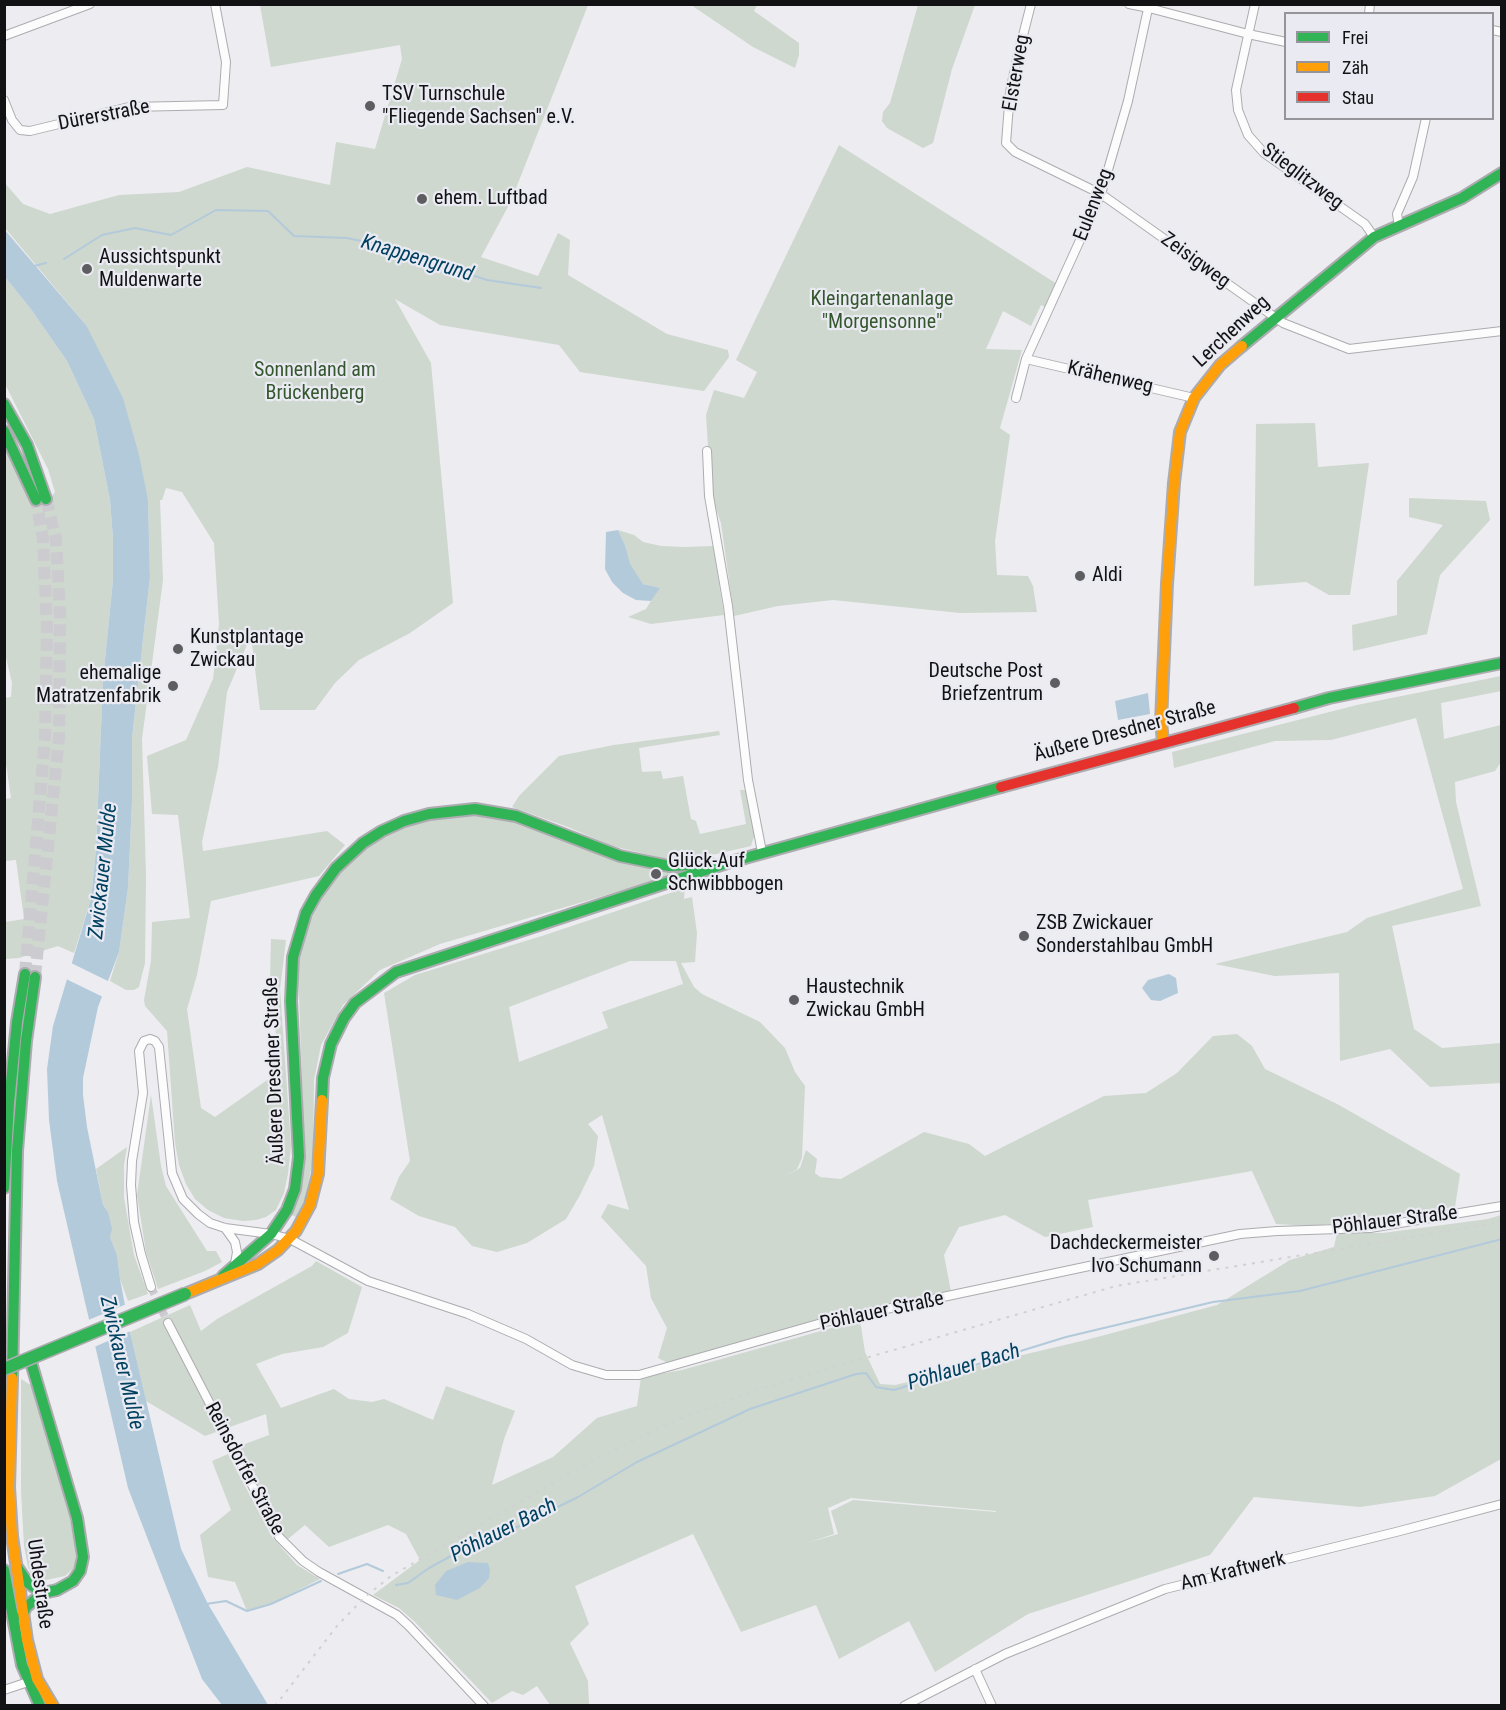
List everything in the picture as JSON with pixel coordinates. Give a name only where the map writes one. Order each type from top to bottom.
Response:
[{"type":"main road","name":"Lerchenweg","points":[[1163,742],[1161,710],[1174,483],[1180,432],[1194,398],[1220,365],[1374,237],[1462,198],[1502,173]]},
{"type":"main road","points":[[4,404],[27,446],[41,500],[5,432]]},
{"type":"main road","name":"Äußere Dresdner Straße","points":[[4,1369],[258,1264],[290,1239],[310,1205],[318,1174],[323,1078],[337,1030],[356,1004],[396,972],[762,852],[1351,693],[1502,663]]},
{"type":"main road","name":"Äußere Dresdner Straße","points":[[222,1278],[271,1233],[291,1200],[300,1157],[291,1001],[293,957],[306,913],[326,879],[346,857],[382,831],[404,821],[429,814],[474,809],[516,816],[629,858],[669,866],[727,862]]},
{"type":"main road","points":[[669,866],[675,872],[674,881]]},
{"type":"main road","name":"Uhdestraße","points":[[6,1140],[18,1022],[30,975],[17,1151],[9,1463],[10,1567],[17,1647],[28,1682],[40,1706]]},
{"type":"main road","points":[[4,1188],[6,1140]]},
{"type":"main road","points":[[22,1616],[26,1607],[43,1593],[57,1590],[73,1581],[80,1571],[83,1557],[69,1490],[30,1359]]},
{"type":"main road","points":[[10,1567],[43,1593]]},
{"type":"main road","name":"Uhdestraße","points":[[10,1567],[37,1679],[53,1706]]},
{"type":"street","points":[[4,36],[90,4]]},
{"type":"street","name":"Dürerstraße","points":[[4,100],[12,120],[20,130],[30,130],[129,107],[223,105],[226,62],[214,4]]},
{"type":"street","name":"Elsterweg","points":[[1006,143],[1010,92],[1031,4]]},
{"type":"street","points":[[1129,4],[1149,6],[1248,34],[1284,42]]},
{"type":"street","name":"Stieglitzweg","points":[[1255,4],[1236,90],[1238,110],[1248,135],[1264,153],[1365,224],[1374,237]]},
{"type":"street","name":"Eulenweg","points":[[1016,398],[1026,359],[1101,194],[1128,101],[1149,6]]},
{"type":"street","points":[[1399,226],[1397,214],[1413,177],[1426,120]]},
{"type":"street","name":"Zeisigweg","points":[[1006,143],[1015,152],[1101,194],[1274,318],[1349,349],[1502,331]]},
{"type":"street","name":"Krähenweg","points":[[1026,359],[1194,398]]},
{"type":"street","points":[[707,451],[709,496],[728,606],[748,780],[762,852]]},
{"type":"street","points":[[151,1287],[134,1222],[131,1185],[132,1161],[143,1093],[140,1051],[141,1044],[147,1039],[153,1039],[159,1047],[170,1163],[175,1183],[183,1198],[210,1223],[225,1228],[271,1233]]},
{"type":"street","name":"Pöhlauer Straße","points":[[271,1233],[290,1239],[368,1281],[468,1314],[526,1339],[572,1365],[590,1372],[622,1376],[666,1369],[825,1322],[1240,1234],[1370,1228],[1502,1206]]},
{"type":"street","points":[[225,1228],[236,1246],[235,1264]]},
{"type":"street","name":"Reinsdorfer Straße","points":[[168,1323],[279,1537],[303,1561],[319,1572],[397,1615],[484,1706]]},
{"type":"street","name":"Am Kraftwerk","points":[[904,1706],[1005,1654],[1165,1588],[1502,1504]]},
{"type":"street","points":[[975,1668],[992,1706]]},
{"type":"street","points":[[4,1690],[28,1682]]},
{"type":"green space","name":"Sonnenland am Brückenberg","points":[[260,5],[588,5],[511,201],[481,257],[538,276],[558,233],[570,240],[568,275],[667,334],[728,350],[729,357],[704,391],[580,372],[559,345],[440,325],[395,299],[431,363],[453,603],[410,633],[359,660],[335,683],[315,710],[260,710],[251,635],[227,692],[218,767],[202,842],[203,851],[327,831],[345,845],[319,876],[211,901],[197,975],[187,1009],[201,1108],[215,1117],[280,1071],[270,982],[271,939],[286,940],[280,989],[291,1146],[288,1174],[284,1193],[276,1210],[266,1217],[243,1221],[224,1218],[208,1210],[195,1199],[186,1184],[179,1165],[175,1143],[167,1031],[145,1006],[144,1000],[151,961],[152,922],[190,918],[178,815],[152,814],[147,756],[186,740],[213,679],[219,624],[214,543],[182,492],[166,488],[160,500],[163,580],[142,739],[146,875],[145,963],[139,987],[126,990],[110,981],[119,952],[128,888],[132,738],[150,577],[148,500],[86,325],[5,228],[4,182],[23,204],[50,214],[119,195],[179,192],[247,167],[330,185],[336,142],[375,149],[402,59],[400,45],[271,67]]},
{"type":"green space","points":[[691,5],[757,5],[754,11],[799,43],[799,55],[795,68],[753,47]]},
{"type":"green space","points":[[918,5],[975,5],[952,69],[933,143],[923,148],[887,128],[882,121],[883,112],[890,103]]},
{"type":"green space","name":"Kleingartenanlage \"Morgensonne\"","points":[[839,145],[1057,284],[1045,307],[1041,305],[1031,326],[1003,311],[986,349],[1022,350],[1000,428],[1010,435],[995,541],[997,575],[1028,576],[1033,586],[1037,612],[960,613],[833,600],[778,606],[734,616],[721,523],[711,494],[706,415],[714,390],[744,398],[757,372],[736,360]]},
{"type":"green space","points":[[5,277],[67,361],[94,419],[110,500],[113,580],[103,680],[96,850],[91,899],[74,953],[58,946],[19,958],[5,959],[5,922],[24,919],[16,860],[4,861],[5,799],[11,798],[4,750],[4,698],[11,697],[12,683],[4,649],[4,445],[26,486],[28,499],[33,502],[50,498],[55,492],[48,469],[5,384]]},
{"type":"green space","points":[[1315,423],[1318,467],[1369,463],[1350,595],[1329,595],[1306,582],[1254,586],[1256,424]]},
{"type":"green space","points":[[1409,498],[1486,501],[1490,520],[1440,575],[1427,634],[1353,651],[1352,625],[1397,615],[1397,581],[1443,525],[1409,517]]},
{"type":"green space","points":[[618,530],[634,535],[643,542],[661,546],[713,546],[724,615],[651,624],[628,617],[646,609],[659,588],[643,584],[629,564],[625,545]]},
{"type":"green space","points":[[1501,676],[1501,691],[1441,703],[1444,739],[1501,725],[1501,762],[1495,771],[1455,782],[1456,802],[1481,906],[1392,926],[1414,1029],[1442,1048],[1501,1043],[1501,1083],[1430,1087],[1390,1049],[1340,1061],[1339,973],[1275,976],[1215,964],[1347,932],[1367,918],[1463,889],[1416,718],[1331,740],[1275,741],[1174,768],[1172,752],[1357,705]]},
{"type":"green space","points":[[719,731],[720,735],[639,748],[642,772],[661,771],[663,779],[683,776],[691,819],[696,821],[700,834],[746,824],[740,790],[748,790],[755,833],[751,846],[708,856],[666,859],[612,846],[512,807],[519,796],[559,756],[614,745]]},
{"type":"green space","points":[[452,814],[483,816],[514,822],[669,871],[671,876],[440,944],[380,970],[343,1005],[321,1045],[314,1080],[313,1160],[304,1203],[298,1218],[290,1214],[304,1142],[298,965],[311,919],[328,887],[352,859],[373,842],[397,829]]},
{"type":"green space","points":[[685,888],[684,899],[692,897],[697,933],[695,962],[681,963],[694,987],[702,994],[760,1022],[785,1048],[795,1072],[805,1086],[802,1158],[797,1169],[785,1176],[800,1168],[806,1150],[817,1159],[815,1173],[820,1177],[841,1179],[924,1132],[969,1144],[985,1156],[1104,1096],[1146,1093],[1177,1073],[1213,1036],[1237,1034],[1252,1046],[1265,1069],[1339,1105],[1460,1174],[1455,1207],[1313,1226],[1276,1224],[1252,1171],[1088,1200],[1093,1227],[1045,1237],[1005,1215],[959,1227],[944,1255],[951,1292],[825,1317],[670,1364],[658,1358],[667,1328],[651,1298],[646,1266],[601,1217],[608,1204],[629,1210],[602,1115],[588,1124],[598,1136],[594,1166],[566,1219],[527,1243],[497,1252],[472,1246],[455,1227],[419,1216],[390,1199],[399,1177],[410,1161],[384,993],[415,975]],"holes":[[[630,961],[676,961],[683,984],[602,1012],[608,1028],[519,1062],[509,1007]]]},
{"type":"green space","points":[[151,1095],[166,1186],[207,1251],[216,1251],[222,1262],[158,1289],[146,1252],[137,1195]]},
{"type":"green space","points":[[127,1147],[124,1165],[124,1198],[134,1255],[148,1294],[128,1301],[120,1279],[117,1255],[110,1237],[108,1212],[103,1205],[96,1169]]},
{"type":"green space","points":[[1501,1215],[1501,1459],[1435,1496],[1360,1507],[1254,1497],[1210,1555],[1028,1614],[935,1672],[909,1621],[839,1659],[816,1605],[741,1632],[693,1534],[575,1586],[589,1624],[570,1643],[588,1681],[589,1705],[550,1705],[537,1686],[523,1695],[512,1691],[492,1703],[415,1622],[399,1608],[373,1595],[420,1560],[406,1534],[388,1525],[329,1547],[305,1525],[288,1539],[282,1534],[237,1447],[269,1435],[266,1414],[205,1436],[146,1401],[130,1332],[190,1305],[201,1331],[217,1319],[312,1266],[316,1261],[362,1287],[348,1333],[323,1347],[282,1354],[256,1364],[281,1408],[334,1389],[349,1399],[372,1402],[384,1399],[433,1420],[446,1386],[515,1411],[504,1439],[492,1485],[553,1457],[597,1418],[637,1406],[641,1377],[682,1370],[860,1320],[865,1352],[880,1384],[895,1385],[1086,1340],[1217,1305],[1290,1260],[1334,1247],[1337,1233],[1383,1233],[1488,1219]],"holes":[[[851,1498],[996,1511],[853,1500],[831,1511],[838,1534],[807,1543],[834,1534],[828,1508]]]},
{"type":"green space","points":[[21,1379],[32,1386],[37,1400],[71,1522],[76,1559],[74,1568],[65,1576],[41,1581],[33,1578],[28,1567],[24,1546],[21,1491]]},
{"type":"green space","points":[[228,1454],[272,1537],[297,1565],[320,1579],[271,1604],[247,1611],[235,1582],[208,1577],[200,1535],[231,1510],[212,1461]]},
{"type":"water","name":"Zwickauer Mulde","points":[[4,229],[86,325],[123,398],[139,455],[148,500],[150,577],[132,738],[128,888],[119,952],[98,1007],[83,1078],[83,1095],[103,1205],[108,1212],[112,1229],[110,1237],[117,1255],[130,1332],[181,1549],[208,1604],[268,1705],[222,1705],[202,1679],[128,1488],[57,1181],[49,1120],[47,1069],[53,1026],[91,899],[96,850],[103,680],[113,580],[113,539],[110,500],[94,419],[67,361],[5,277]]},
{"type":"water","points":[[618,530],[630,564],[643,584],[660,588],[651,601],[636,600],[623,593],[612,582],[605,569],[606,532]]},
{"type":"water","points":[[1148,693],[1150,714],[1118,720],[1115,701]]},
{"type":"water","points":[[1169,974],[1176,978],[1178,993],[1160,1001],[1151,1000],[1142,988],[1148,980]]},
{"type":"water","points":[[468,1562],[488,1563],[489,1578],[480,1588],[457,1600],[436,1595],[435,1585],[446,1571]]},
{"type":"pier","points":[[69,962],[112,983],[105,998],[64,978]]},
{"type":"pier","points":[[129,1303],[133,1330],[92,1348],[86,1321]]},
{"type":"waterway","name":"Knappengrund","points":[[64,259],[102,235],[135,228],[171,235],[216,210],[268,211],[294,236],[347,238],[380,245],[487,280],[541,288]]},
{"type":"waterway","name":"Knappengrund","points":[[34,266],[46,263]]},
{"type":"waterway","name":"Pöhlauer Bach","points":[[396,1585],[408,1583],[429,1568],[462,1550],[495,1538],[578,1497],[637,1462],[750,1409],[856,1374],[866,1373],[876,1387],[894,1390],[1066,1337],[1213,1302],[1300,1291],[1502,1239]]},
{"type":"waterway","name":"Pöhlauer Bach","points":[[338,1574],[367,1564],[383,1571]]},
{"type":"waterway","name":"Pöhlauer Bach","points":[[206,1604],[226,1601],[247,1611],[271,1604],[321,1581]]},
{"type":"tunnel","points":[[35,977],[59,737],[60,614],[56,539],[46,499]]},
{"type":"tunnel","points":[[25,974],[45,739],[47,628],[43,539],[36,500]]},
{"type":"tunnel","points":[[151,1287],[168,1323]]},
{"type":"railway","points":[[275,1706],[337,1626],[365,1597],[391,1576],[588,1463],[667,1424],[765,1387],[1116,1286],[1502,1222]]},
{"type":"traffic: fast","points":[[1242,346],[1374,237],[1462,198],[1502,173]]},
{"type":"traffic: fast","points":[[4,404],[27,445],[46,499]]},
{"type":"traffic: fast","points":[[4,431],[36,500]]},
{"type":"traffic: fast","points":[[1294,708],[1329,698],[1502,663]]},
{"type":"traffic: fast","points":[[322,1100],[323,1078],[331,1044],[344,1018],[355,1003],[396,972],[727,863],[1001,787]]},
{"type":"traffic: fast","points":[[223,1276],[271,1234],[287,1210],[295,1189],[299,1157],[291,1001],[293,957],[306,913],[316,895],[336,868],[363,843],[404,821],[429,814],[475,809],[516,816],[620,856],[669,866],[711,864]]},
{"type":"traffic: fast","points":[[4,1188],[9,1103],[17,1022],[25,974]]},
{"type":"traffic: fast","points":[[12,1378],[17,1151],[26,1041],[35,977]]},
{"type":"traffic: fast","points":[[4,1369],[185,1294]]},
{"type":"traffic: fast","points":[[22,1616],[26,1607],[43,1593],[57,1590],[73,1581],[80,1571],[83,1557],[77,1518],[30,1359]]},
{"type":"traffic: fast","points":[[17,1567],[28,1583],[43,1593]]},
{"type":"traffic: fast","points":[[4,1570],[22,1665],[40,1706]]},
{"type":"traffic: slow","points":[[1163,742],[1161,722],[1167,584],[1180,432],[1194,398],[1220,365],[1242,346]]},
{"type":"traffic: slow","points":[[185,1294],[258,1264],[278,1250],[296,1231],[310,1205],[318,1174],[322,1100]]},
{"type":"traffic: slow","points":[[12,1378],[9,1487],[12,1536],[27,1640],[37,1679],[53,1706]]},
{"type":"traffic: jam","points":[[1001,787],[1294,708]]},
{"type":"place","name":"TSV Turnschule \"Fliegende Sachsen\" e.V.","points":[[370,106]]},
{"type":"place","name":"ehem. Luftbad","points":[[422,199]]},
{"type":"place","name":"Aussichtspunkt Muldenwarte","points":[[87,269]]},
{"type":"place","name":"Aldi","points":[[1080,576]]},
{"type":"place","name":"Kunstplantage Zwickau","points":[[178,649]]},
{"type":"place","name":"Deutsche Post Briefzentrum","points":[[1055,683]]},
{"type":"place","name":"ehemalige Matratzenfabrik","points":[[173,686]]},
{"type":"place","name":"Glück-Auf Schwibbbogen","points":[[656,874]]},
{"type":"place","name":"ZSB Zwickauer Sonderstahlbau GmbH","points":[[1024,936]]},
{"type":"place","name":"Haustechnik Zwickau GmbH","points":[[794,1000]]},
{"type":"place","name":"Dachdeckermeister Ivo Schumann","points":[[1214,1256]]}]
